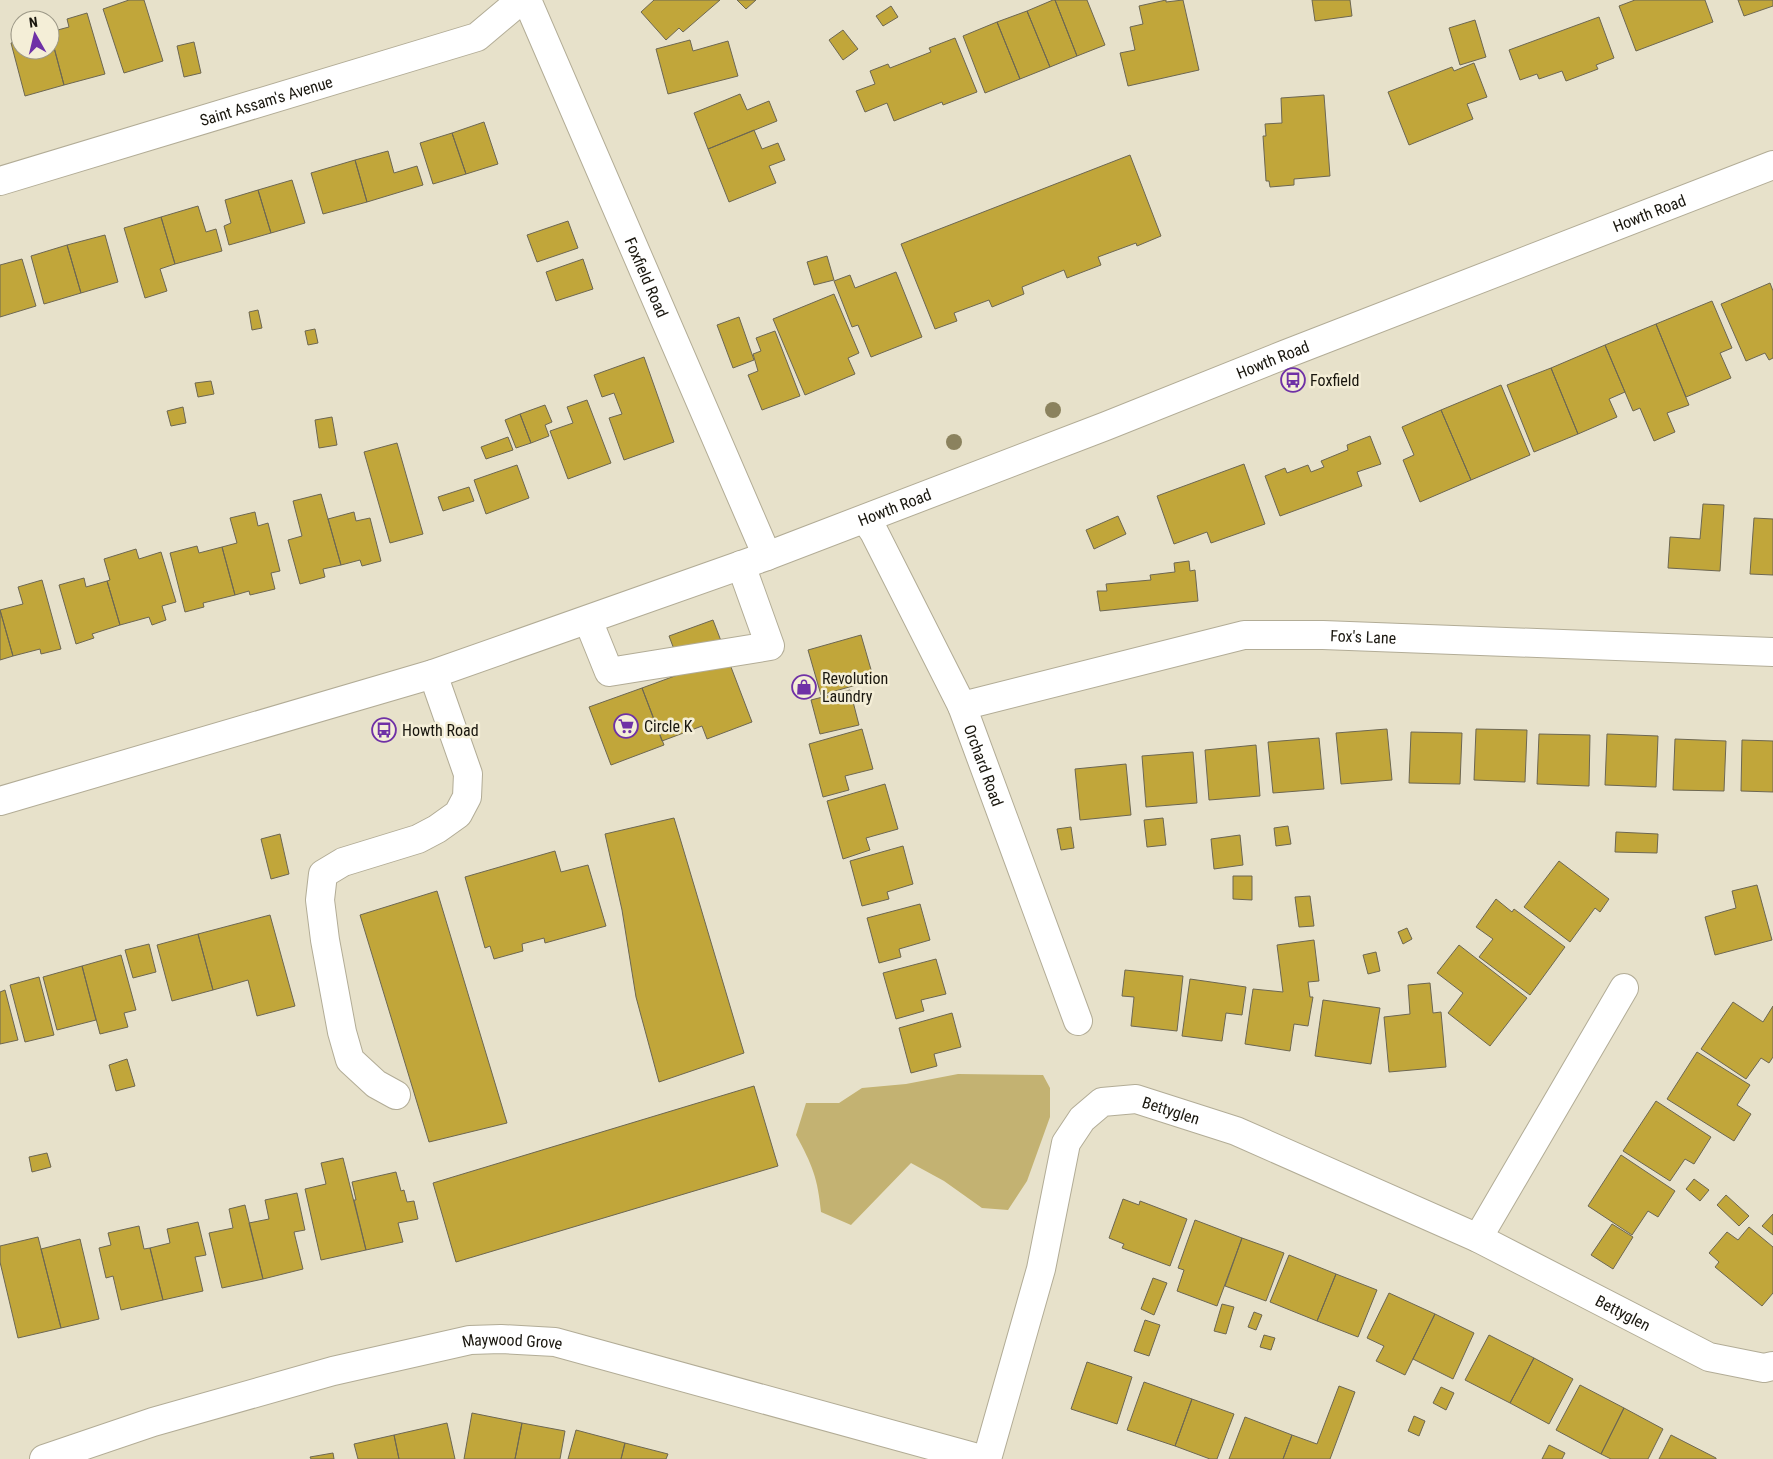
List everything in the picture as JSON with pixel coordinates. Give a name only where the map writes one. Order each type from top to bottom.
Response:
[{"type":"street","name":"Saint Assam's Avenue","points":[[0,181],[477,37],[521,0]]},
{"type":"street","name":"Foxfield Road","points":[[527,0],[767,556]]},
{"type":"street","name":"Howth Road","points":[[0,801],[433,674],[767,556],[1773,164]]},
{"type":"street","name":"Orchard Road","points":[[865,519],[874,532],[962,706],[1078,1021]]},
{"type":"street","points":[[588,620],[609,672],[770,646],[740,565]]},
{"type":"street","name":"Fox's Lane","points":[[962,706],[1244,635],[1323,635],[1773,652]]},
{"type":"street","points":[[396,1096],[376,1084],[350,1060],[342,1032],[320,900],[323,874],[343,862],[407,844],[437,830],[458,814],[467,797],[468,774],[433,674]]},
{"type":"street","points":[[1478,1238],[1624,988]]},
{"type":"street","name":"Bettyglen","points":[[987,1459],[1041,1270],[1066,1143],[1082,1118],[1102,1102],[1136,1099],[1236,1131],[1478,1238],[1709,1356],[1764,1368],[1773,1366]]},
{"type":"street","name":"Maywood Grove","points":[[44,1459],[153,1422],[333,1371],[470,1340],[501,1339],[555,1342],[981,1459]]},
{"type":"shaded area","points":[[958,1074],[1043,1075],[1050,1088],[1050,1117],[1027,1181],[1008,1210],[982,1208],[944,1181],[911,1163],[851,1225],[821,1212],[813,1172],[796,1135],[806,1103],[839,1103],[862,1088],[906,1084]]},
{"type":"building","points":[[129,0],[144,0],[163,61],[124,73],[103,9]]},
{"type":"building","points":[[654,0],[720,0],[683,32],[679,28],[666,40],[641,12]]},
{"type":"building","points":[[737,0],[756,0],[746,9]]},
{"type":"building","points":[[1055,0],[1077,56],[1050,67],[1027,11]]},
{"type":"building","points":[[1055,0],[1087,0],[1105,45],[1077,56]]},
{"type":"building","points":[[1166,0],[1166,2],[1183,0],[1199,70],[1128,86],[1120,53],[1135,50],[1130,27],[1143,24],[1139,6]]},
{"type":"building","points":[[1312,0],[1350,0],[1352,16],[1315,21]]},
{"type":"building","points":[[1635,0],[1705,0],[1713,22],[1636,51],[1619,6]]},
{"type":"building","points":[[1738,0],[1773,0],[1773,6],[1744,16]]},
{"type":"building","points":[[891,6],[898,17],[883,26],[876,16]]},
{"type":"building","points":[[1027,11],[1050,67],[1020,79],[997,22]]},
{"type":"building","points":[[87,13],[105,74],[64,85],[57,60],[60,60],[60,29],[69,27],[67,19]]},
{"type":"building","points":[[1599,17],[1614,58],[1596,65],[1598,69],[1566,81],[1562,71],[1539,79],[1537,74],[1520,80],[1509,50]]},
{"type":"building","points":[[1475,20],[1486,57],[1460,65],[1449,28]]},
{"type":"building","points":[[997,22],[1020,79],[985,93],[963,36]]},
{"type":"building","points":[[843,30],[858,49],[843,60],[829,40]]},
{"type":"building","points":[[955,38],[977,92],[943,105],[942,102],[894,121],[887,103],[865,112],[856,91],[875,84],[870,71],[888,64],[890,68],[931,52],[929,48]]},
{"type":"building","points":[[690,40],[693,51],[728,41],[738,76],[668,94],[656,49]]},
{"type":"building","points":[[194,42],[201,73],[184,77],[177,46]]},
{"type":"building","points":[[15,60],[57,60],[64,85],[25,96]]},
{"type":"building","points":[[1474,63],[1487,97],[1467,104],[1473,119],[1409,145],[1388,92],[1452,67],[1454,71]]},
{"type":"building","points":[[740,94],[747,110],[769,101],[777,121],[708,149],[694,113]]},
{"type":"building","points":[[1324,95],[1330,176],[1294,179],[1294,185],[1270,187],[1269,181],[1266,181],[1263,136],[1266,136],[1265,124],[1282,123],[1281,98]]},
{"type":"building","points":[[484,122],[498,164],[466,174],[452,133]]},
{"type":"building","points":[[754,130],[762,149],[778,143],[785,160],[769,166],[776,183],[729,202],[708,149]]},
{"type":"building","points":[[452,133],[466,174],[433,184],[420,143]]},
{"type":"building","points":[[388,151],[394,173],[417,166],[423,185],[367,202],[355,160]]},
{"type":"building","points":[[1130,155],[1161,236],[1137,246],[1136,243],[1098,257],[1101,265],[1067,278],[1064,270],[1022,287],[1024,294],[992,307],[989,300],[954,313],[957,321],[935,329],[901,244]]},
{"type":"building","points":[[355,160],[367,202],[323,214],[311,173]]},
{"type":"building","points":[[292,180],[305,223],[271,233],[258,190]]},
{"type":"building","points":[[258,190],[271,233],[229,245],[224,226],[231,223],[225,200]]},
{"type":"building","points":[[198,206],[206,232],[216,229],[222,251],[175,264],[161,217]]},
{"type":"building","points":[[161,217],[175,264],[160,269],[167,291],[145,298],[124,228]]},
{"type":"building","points":[[568,221],[578,248],[537,262],[527,235]]},
{"type":"building","points":[[105,235],[118,282],[81,293],[67,245]]},
{"type":"building","points":[[67,245],[81,293],[44,304],[31,256]]},
{"type":"building","points":[[827,256],[834,280],[814,285],[807,262]]},
{"type":"building","points":[[22,259],[36,306],[0,317],[0,265]]},
{"type":"building","points":[[583,259],[593,289],[556,301],[546,272]]},
{"type":"building","points":[[896,272],[922,337],[871,357],[858,325],[852,327],[834,281],[850,275],[855,288]]},
{"type":"building","points":[[1770,283],[1773,291],[1773,358],[1769,360],[1765,353],[1746,361],[1721,304]]},
{"type":"building","points":[[834,294],[859,353],[848,358],[855,374],[805,395],[773,319]]},
{"type":"building","points":[[1712,301],[1732,348],[1720,353],[1731,378],[1686,397],[1656,324]]},
{"type":"building","points":[[258,310],[262,328],[252,330],[249,312]]},
{"type":"building","points":[[739,317],[754,360],[733,368],[717,325]]},
{"type":"building","points":[[1656,324],[1689,405],[1667,413],[1675,432],[1654,441],[1640,408],[1633,411],[1605,345]]},
{"type":"building","points":[[315,329],[318,343],[308,345],[305,331]]},
{"type":"building","points":[[775,331],[800,396],[762,410],[748,375],[758,371],[753,354],[761,351],[756,338]]},
{"type":"building","points":[[1605,345],[1625,392],[1609,399],[1617,417],[1578,434],[1551,368]]},
{"type":"building","points":[[644,357],[674,442],[624,460],[609,418],[622,414],[614,393],[602,397],[594,375]]},
{"type":"building","points":[[1551,368],[1578,434],[1534,452],[1507,385]]},
{"type":"building","points":[[211,381],[214,394],[198,397],[195,383]]},
{"type":"building","points":[[1501,385],[1530,455],[1471,480],[1441,410]]},
{"type":"building","points":[[587,400],[611,463],[568,479],[550,431],[573,423],[567,407]]},
{"type":"building","points":[[545,405],[552,422],[545,425],[549,436],[531,443],[520,414]]},
{"type":"building","points":[[183,407],[186,423],[171,426],[167,411]]},
{"type":"building","points":[[1441,410],[1471,480],[1420,502],[1403,460],[1414,455],[1402,427]]},
{"type":"building","points":[[520,414],[531,443],[516,448],[505,420]]},
{"type":"building","points":[[332,417],[337,445],[319,448],[315,420]]},
{"type":"building","points":[[1370,436],[1381,464],[1357,472],[1362,486],[1280,516],[1265,476],[1285,468],[1287,473],[1308,465],[1311,472],[1324,467],[1321,461],[1348,450],[1347,445]]},
{"type":"building","points":[[508,437],[513,450],[486,459],[481,447]]},
{"type":"building","points":[[397,443],[423,534],[390,543],[364,452]]},
{"type":"building","points":[[1244,464],[1265,524],[1211,543],[1207,532],[1174,544],[1157,496]]},
{"type":"building","points":[[517,465],[529,498],[486,514],[474,480]]},
{"type":"building","points":[[469,487],[474,501],[443,511],[438,497]]},
{"type":"building","points":[[321,494],[341,565],[323,569],[325,577],[300,584],[288,540],[302,536],[293,501]]},
{"type":"building","points":[[1703,504],[1724,505],[1720,571],[1668,568],[1670,537],[1700,539]]},
{"type":"building","points":[[255,512],[258,526],[268,523],[280,571],[271,573],[275,589],[250,595],[249,591],[235,595],[222,547],[237,543],[230,518]]},
{"type":"building","points":[[354,512],[356,521],[370,518],[381,561],[362,566],[360,560],[341,565],[328,519]]},
{"type":"building","points":[[1118,516],[1126,534],[1094,549],[1086,530]]},
{"type":"building","points":[[1754,518],[1773,519],[1773,575],[1750,574]]},
{"type":"building","points":[[197,546],[199,553],[222,547],[235,595],[203,603],[204,607],[185,612],[170,553]]},
{"type":"building","points":[[136,549],[139,559],[161,552],[176,602],[162,606],[166,620],[152,625],[149,617],[120,625],[107,581],[110,580],[104,559]]},
{"type":"building","points":[[1189,561],[1190,571],[1195,570],[1198,601],[1100,611],[1097,591],[1107,591],[1106,584],[1151,580],[1150,575],[1175,572],[1174,563]]},
{"type":"building","points":[[84,578],[86,587],[107,581],[120,625],[92,634],[94,638],[76,644],[59,585]]},
{"type":"building","points":[[42,580],[61,649],[41,654],[40,649],[13,656],[0,610],[23,604],[18,587]]},
{"type":"building","points":[[0,610],[13,656],[0,660]]},
{"type":"building","name":"Circle K","points":[[713,620],[752,722],[707,739],[702,726],[662,741],[642,688],[683,673],[669,636]]},
{"type":"building","points":[[861,635],[874,680],[821,695],[808,650]]},
{"type":"building","name":"Circle K","points":[[642,688],[664,745],[611,765],[589,707]]},
{"type":"building","points":[[850,690],[859,725],[820,734],[811,700]]},
{"type":"building","points":[[862,729],[873,769],[845,776],[849,790],[823,797],[809,744]]},
{"type":"building","points":[[1387,729],[1392,780],[1341,784],[1336,733]]},
{"type":"building","points":[[1476,729],[1527,730],[1525,782],[1474,780]]},
{"type":"building","points":[[1411,732],[1462,733],[1460,784],[1409,783]]},
{"type":"building","points":[[1539,734],[1590,735],[1589,786],[1537,784]]},
{"type":"building","points":[[1607,734],[1658,736],[1656,787],[1605,785]]},
{"type":"building","points":[[1319,738],[1324,789],[1273,793],[1268,742]]},
{"type":"building","points":[[1675,739],[1726,741],[1724,791],[1673,790]]},
{"type":"building","points":[[1742,740],[1773,741],[1773,792],[1741,791]]},
{"type":"building","points":[[1256,745],[1260,796],[1209,800],[1205,750]]},
{"type":"building","points":[[1193,752],[1197,803],[1146,807],[1142,756]]},
{"type":"building","points":[[1126,764],[1131,815],[1080,820],[1075,769]]},
{"type":"building","points":[[885,784],[898,829],[866,838],[870,850],[843,859],[827,801]]},
{"type":"building","points":[[674,818],[744,1053],[659,1082],[636,997],[622,910],[605,834]]},
{"type":"building","points":[[1163,818],[1166,845],[1147,847],[1144,820]]},
{"type":"building","points":[[1288,826],[1291,844],[1276,846],[1274,828]]},
{"type":"building","points":[[1071,827],[1074,848],[1061,850],[1057,829]]},
{"type":"building","points":[[1616,832],[1658,834],[1657,853],[1615,852]]},
{"type":"building","points":[[280,834],[289,874],[271,879],[261,839]]},
{"type":"building","points":[[1240,835],[1243,865],[1214,869],[1211,839]]},
{"type":"building","points":[[903,846],[913,884],[887,892],[889,899],[862,906],[850,861]]},
{"type":"building","points":[[555,851],[561,872],[588,865],[606,926],[545,943],[544,938],[522,944],[523,951],[494,959],[490,946],[485,948],[465,877]]},
{"type":"building","points":[[1559,861],[1609,899],[1600,912],[1595,908],[1570,942],[1524,907]]},
{"type":"building","points":[[1233,876],[1252,876],[1252,900],[1233,899]]},
{"type":"building","points":[[1757,885],[1772,940],[1715,955],[1705,917],[1736,908],[1732,891]]},
{"type":"building","points":[[437,891],[507,1123],[429,1142],[360,915]]},
{"type":"building","points":[[1310,896],[1314,926],[1299,927],[1295,897]]},
{"type":"building","points":[[1496,899],[1512,912],[1514,909],[1565,947],[1530,995],[1479,957],[1493,939],[1476,927]]},
{"type":"building","points":[[920,904],[930,940],[899,949],[901,957],[879,963],[867,918]]},
{"type":"building","points":[[270,915],[295,1006],[257,1016],[248,980],[213,990],[198,934]]},
{"type":"building","points":[[1407,928],[1412,939],[1403,944],[1398,932]]},
{"type":"building","points":[[198,934],[213,990],[172,1001],[157,945]]},
{"type":"building","points":[[1314,940],[1319,981],[1308,982],[1310,997],[1313,997],[1308,1026],[1294,1024],[1290,1051],[1245,1044],[1253,989],[1283,992],[1277,945]]},
{"type":"building","points":[[149,944],[156,972],[133,978],[125,950]]},
{"type":"building","points":[[1459,945],[1527,998],[1490,1046],[1448,1013],[1463,993],[1437,973]]},
{"type":"building","points":[[1376,952],[1380,971],[1368,974],[1363,955]]},
{"type":"building","points":[[121,955],[136,1010],[124,1013],[128,1027],[100,1034],[82,966]]},
{"type":"building","points":[[936,959],[946,994],[921,1000],[924,1011],[896,1019],[883,973]]},
{"type":"building","points":[[82,966],[96,1020],[57,1030],[43,977]]},
{"type":"building","points":[[1125,970],[1183,976],[1177,1031],[1131,1026],[1134,997],[1122,996]]},
{"type":"building","points":[[39,977],[54,1035],[25,1042],[10,985]]},
{"type":"building","points":[[1190,979],[1246,987],[1242,1015],[1226,1013],[1222,1041],[1182,1036]]},
{"type":"building","points":[[1430,983],[1433,1013],[1441,1012],[1446,1067],[1389,1072],[1384,1017],[1410,1014],[1408,985]]},
{"type":"building","points":[[5,990],[18,1040],[0,1044],[0,992]]},
{"type":"building","points":[[1323,1000],[1380,1008],[1371,1064],[1315,1056]]},
{"type":"building","points":[[1733,1002],[1763,1022],[1773,1006],[1773,1057],[1769,1063],[1761,1058],[1746,1079],[1701,1049]]},
{"type":"building","points":[[952,1013],[961,1047],[934,1054],[937,1066],[911,1073],[899,1028]]},
{"type":"building","points":[[1697,1052],[1750,1085],[1737,1105],[1751,1114],[1734,1141],[1667,1099]]},
{"type":"building","points":[[127,1059],[135,1086],[116,1091],[109,1065]]},
{"type":"building","points":[[754,1086],[778,1166],[456,1262],[433,1183]]},
{"type":"building","points":[[1656,1101],[1711,1137],[1694,1164],[1685,1159],[1670,1181],[1623,1151]]},
{"type":"building","points":[[47,1153],[51,1167],[32,1172],[29,1157]]},
{"type":"building","points":[[1621,1155],[1675,1191],[1658,1217],[1648,1211],[1632,1235],[1588,1206]]},
{"type":"building","points":[[343,1158],[366,1250],[321,1260],[305,1189],[326,1184],[321,1163]]},
{"type":"building","points":[[396,1172],[401,1191],[404,1190],[407,1202],[414,1201],[418,1219],[398,1223],[403,1242],[366,1250],[354,1200],[356,1200],[352,1182]]},
{"type":"building","points":[[1694,1179],[1709,1190],[1700,1201],[1686,1189]]},
{"type":"building","points":[[297,1193],[305,1230],[294,1232],[303,1269],[263,1279],[249,1223],[269,1219],[265,1200]]},
{"type":"building","points":[[1726,1195],[1749,1216],[1739,1226],[1717,1205]]},
{"type":"building","points":[[1123,1199],[1139,1205],[1140,1201],[1187,1219],[1170,1266],[1122,1248],[1124,1244],[1109,1238]]},
{"type":"building","points":[[245,1205],[263,1279],[222,1288],[209,1233],[233,1228],[229,1209]]},
{"type":"building","points":[[1773,1214],[1773,1235],[1762,1226]]},
{"type":"building","points":[[1195,1220],[1242,1238],[1217,1306],[1177,1291],[1184,1270],[1178,1268]]},
{"type":"building","points":[[198,1222],[206,1255],[195,1257],[203,1291],[163,1300],[150,1248],[170,1243],[167,1229]]},
{"type":"building","points":[[1612,1224],[1633,1237],[1613,1269],[1591,1255]]},
{"type":"building","points":[[139,1226],[144,1249],[150,1248],[163,1300],[121,1310],[113,1276],[106,1278],[99,1248],[111,1245],[108,1233]]},
{"type":"building","points":[[1749,1227],[1773,1247],[1773,1293],[1762,1306],[1715,1267],[1719,1262],[1709,1253],[1727,1232],[1738,1240]]},
{"type":"building","points":[[38,1237],[61,1328],[18,1338],[0,1262],[0,1246]]},
{"type":"building","points":[[1242,1238],[1284,1253],[1266,1301],[1225,1286]]},
{"type":"building","points":[[80,1239],[99,1319],[61,1328],[41,1249]]},
{"type":"building","points":[[1289,1255],[1336,1274],[1317,1321],[1270,1302]]},
{"type":"building","points":[[1336,1274],[1377,1290],[1358,1337],[1317,1321]]},
{"type":"building","points":[[1153,1278],[1167,1283],[1154,1315],[1141,1309]]},
{"type":"building","points":[[1389,1293],[1435,1314],[1405,1375],[1376,1361],[1384,1346],[1367,1338]]},
{"type":"building","points":[[1222,1304],[1234,1307],[1226,1334],[1214,1331]]},
{"type":"building","points":[[1254,1312],[1262,1315],[1256,1330],[1248,1327]]},
{"type":"building","points":[[1435,1314],[1474,1333],[1453,1379],[1413,1359]]},
{"type":"building","points":[[1145,1320],[1160,1325],[1149,1356],[1134,1351]]},
{"type":"building","points":[[1264,1335],[1275,1338],[1271,1350],[1260,1347]]},
{"type":"building","points":[[1489,1335],[1534,1358],[1510,1403],[1465,1380]]},
{"type":"building","points":[[1534,1358],[1573,1379],[1549,1424],[1510,1403]]},
{"type":"building","points":[[1087,1362],[1132,1377],[1117,1424],[1071,1409]]},
{"type":"building","points":[[1144,1382],[1192,1399],[1175,1446],[1127,1430]]},
{"type":"building","points":[[1580,1385],[1624,1408],[1601,1454],[1556,1430]]},
{"type":"building","points":[[1339,1386],[1355,1392],[1330,1459],[1283,1459],[1292,1435],[1317,1444]]},
{"type":"building","points":[[1441,1387],[1454,1393],[1446,1410],[1433,1403]]},
{"type":"building","points":[[1192,1399],[1234,1414],[1217,1459],[1210,1459],[1175,1446]]},
{"type":"building","points":[[1624,1408],[1663,1429],[1648,1459],[1611,1459],[1601,1454]]},
{"type":"building","points":[[472,1413],[522,1423],[515,1459],[464,1459]]},
{"type":"building","points":[[1414,1416],[1425,1421],[1419,1436],[1408,1431]]},
{"type":"building","points":[[1245,1417],[1292,1435],[1283,1459],[1229,1459]]},
{"type":"building","points":[[447,1423],[455,1459],[399,1459],[394,1435]]},
{"type":"building","points":[[522,1423],[565,1431],[560,1459],[515,1459]]},
{"type":"building","points":[[576,1430],[625,1443],[621,1459],[568,1459]]},
{"type":"building","points":[[394,1435],[399,1459],[358,1459],[354,1444]]},
{"type":"building","points":[[1671,1435],[1716,1458],[1716,1459],[1659,1459]]},
{"type":"building","points":[[625,1443],[668,1454],[666,1459],[621,1459]]},
{"type":"building","points":[[1549,1445],[1565,1453],[1562,1459],[1542,1459]]},
{"type":"building","points":[[333,1453],[334,1459],[311,1459],[310,1457]]},
{"type":"place","name":"Foxfield","points":[[1293,380]]},
{"type":"place","name":"Revolution Laundry","points":[[804,687]]},
{"type":"place","name":"Circle K","points":[[626,726]]},
{"type":"place","name":"Howth Road","points":[[384,730]]}]
